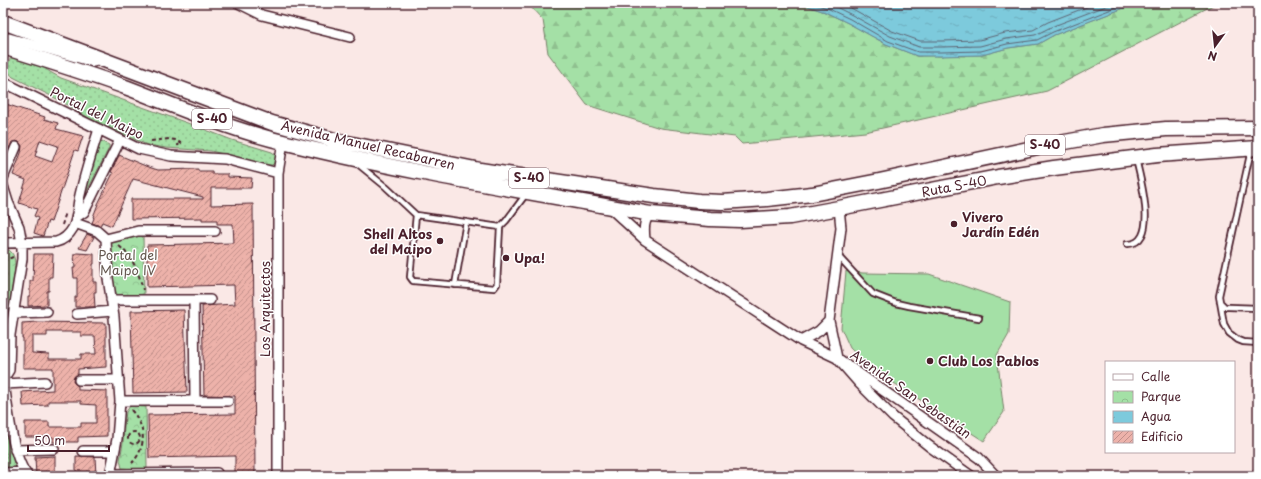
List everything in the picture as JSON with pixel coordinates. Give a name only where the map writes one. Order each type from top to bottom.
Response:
[{"type":"main road","name":"Avenida Manuel Recabarren","points":[[3,22],[272,123],[338,141],[480,170],[654,196]]},
{"type":"main road","name":"Avenida Manuel Recabarren","points":[[3,40],[116,84],[223,123],[283,142],[406,170],[651,214]]},
{"type":"main road","name":"Ruta S-40","points":[[654,196],[722,202],[790,197],[835,190],[1038,147],[1103,135],[1137,131],[1195,128],[1258,128]]},
{"type":"main road","name":"Ruta S-40","points":[[651,214],[740,220],[790,216],[1054,168],[1136,157],[1254,148]]},
{"type":"main road","points":[[835,190],[839,208]]},
{"type":"street","points":[[238,3],[262,15],[350,37]]},
{"type":"street","points":[[3,40],[9,38],[97,64],[138,72]]},
{"type":"street","name":"Portal del Maipo","points":[[3,82],[120,140],[144,150],[171,156],[225,159],[278,173]]},
{"type":"street","points":[[3,243],[56,242],[62,240],[69,234],[76,219],[85,174],[99,129]]},
{"type":"street","points":[[76,219],[84,212],[120,140]]},
{"type":"street","name":"Los Arquitectos","points":[[278,476],[278,173],[283,142]]},
{"type":"street","points":[[3,178],[16,147]]},
{"type":"street","points":[[3,186],[19,227],[22,242],[22,259],[10,336],[9,370],[4,380],[15,450],[27,474],[3,473]]},
{"type":"street","points":[[608,206],[645,240],[801,342],[837,358]]},
{"type":"street","points":[[837,358],[829,321],[841,228],[839,208]]},
{"type":"street","points":[[645,240],[645,224],[647,217],[651,214]]},
{"type":"street","points":[[76,219],[109,239],[138,231],[215,231]]},
{"type":"street","points":[[109,239],[108,278],[114,311],[119,380],[124,401],[111,470],[114,474],[217,473]]},
{"type":"street","points":[[111,300],[210,300]]},
{"type":"street","points":[[194,301],[195,401]]},
{"type":"street","points":[[77,314],[114,311]]},
{"type":"street","points":[[14,314],[47,312]]},
{"type":"street","points":[[801,342],[819,331],[829,321]]},
{"type":"street","name":"Avenida San Sebastián","points":[[837,358],[859,383],[894,417],[929,446],[971,476]]},
{"type":"street","name":"Avenida San Sebastián","points":[[837,358],[980,458],[996,476]]},
{"type":"street","points":[[4,380],[45,382]]},
{"type":"street","points":[[79,380],[119,380]]},
{"type":"street","points":[[124,401],[228,402]]},
{"type":"street","points":[[15,450],[54,449]]},
{"type":"street","points":[[84,451],[114,451]]},
{"type":"lane","points":[[1254,148],[1219,296],[1224,324],[1230,333],[1238,340],[1243,342],[1258,343]]},
{"type":"lane","points":[[1127,244],[1131,244],[1139,240],[1146,220],[1146,203],[1136,157]]},
{"type":"lane","points":[[352,158],[416,215],[500,226],[506,221],[528,192]]},
{"type":"lane","points":[[416,215],[411,279],[455,285],[494,288],[497,284],[500,226]]},
{"type":"lane","points":[[455,285],[466,222]]},
{"type":"lane","points":[[838,256],[873,294],[896,303],[909,306],[979,318]]},
{"type":"lane","points":[[1220,302],[1225,307],[1229,308],[1258,308]]},
{"type":"path","points":[[144,150],[153,140],[172,139],[182,144],[178,145],[183,157]]},
{"type":"path","points":[[61,229],[67,210]]},
{"type":"path","points":[[109,239],[125,251],[133,262],[141,281],[143,293]]},
{"type":"path","points":[[124,401],[140,424],[143,438],[140,452],[127,468],[127,474]]},
{"type":"path","points":[[134,432],[137,433],[140,438],[138,442],[133,444],[128,438],[131,433],[134,432]]},
{"type":"green space","points":[[527,3],[799,3],[825,12],[886,44],[917,56],[982,55],[1008,48],[1038,44],[1054,35],[1137,3],[1217,3],[1047,91],[865,132],[742,144],[735,137],[660,128],[587,105],[548,53],[543,20]]},
{"type":"green space","points":[[14,54],[38,63],[61,78],[232,140],[272,152],[276,155],[277,161],[272,165],[267,165],[211,151],[166,148],[147,145],[89,118],[61,101],[13,77],[10,74],[8,63]]},
{"type":"green space","points":[[102,141],[109,145],[109,148],[83,199],[80,200],[100,143]]},
{"type":"green space","name":"Portal del Maipo IV","points":[[143,234],[144,297],[117,296],[113,283],[111,243],[114,240]]},
{"type":"green space","points":[[9,250],[14,258],[15,268],[5,338],[5,367],[3,369],[3,251]]},
{"type":"green space","name":"Club Los Pablos","points":[[846,271],[863,273],[929,274],[1010,302],[1009,334],[997,355],[1004,412],[984,441],[869,367],[850,348],[841,328]]},
{"type":"green space","points":[[130,406],[146,407],[147,468],[145,470],[122,468],[120,460],[126,412]]},
{"type":"green space","points":[[9,436],[16,468],[3,470],[3,438]]},
{"type":"water","points":[[799,3],[1137,3],[1054,35],[1038,44],[1008,48],[982,55],[917,56],[886,44],[825,12]]},
{"type":"building","points":[[3,103],[58,123],[56,129],[83,136],[78,151],[75,150],[51,222],[48,221],[43,236],[34,233],[38,218],[34,216],[37,209],[19,203],[26,180],[13,175],[22,146],[16,141],[12,142],[9,149],[3,147],[3,135],[8,120],[6,120],[7,115],[3,114]],"holes":[[[40,140],[58,146],[52,162],[35,156]]]},
{"type":"building","points":[[119,155],[158,170],[198,169],[198,171],[212,171],[212,174],[228,174],[228,177],[252,178],[251,188],[211,188],[211,205],[253,204],[255,476],[235,476],[235,456],[149,458],[148,415],[235,414],[235,396],[204,395],[202,306],[235,304],[234,285],[147,287],[147,245],[234,243],[233,224],[217,224],[217,220],[202,220],[202,218],[131,219],[131,199],[203,199],[203,197],[133,179],[112,226],[102,222],[100,226],[92,223],[98,204],[113,173],[111,172]]},
{"type":"building","points":[[87,234],[94,237],[87,250],[79,248]]},
{"type":"building","points":[[34,254],[53,254],[52,277],[49,277],[47,305],[28,306],[30,281],[33,281]]},
{"type":"building","points":[[74,254],[94,254],[93,282],[96,282],[96,292],[94,292],[95,307],[75,307],[75,297],[77,297],[77,278],[74,278],[73,268],[75,268]]},
{"type":"building","points":[[184,310],[187,392],[133,393],[131,311]]},
{"type":"building","points":[[22,323],[106,323],[106,367],[78,369],[78,374],[73,380],[78,386],[78,390],[107,391],[107,436],[78,437],[78,442],[53,442],[53,437],[25,437],[25,422],[49,422],[49,427],[81,427],[81,423],[96,423],[96,405],[81,404],[81,401],[48,401],[48,405],[23,406],[22,392],[53,390],[53,368],[23,368]],"holes":[[[47,332],[81,332],[81,336],[95,336],[96,354],[81,354],[81,359],[49,359],[49,354],[32,353],[32,336],[47,336]]]},
{"type":"building","points":[[55,456],[55,476],[36,476],[35,457]]},
{"type":"building","points":[[76,456],[95,457],[96,476],[76,476]]},
{"type":"place","name":"Vivero Jardín Edén","points":[[954,224]]},
{"type":"place","name":"Shell Altos del Maipo","points":[[440,241]]},
{"type":"place","name":"Upa!","points":[[506,258]]},
{"type":"place","name":"Club Los Pablos","points":[[930,361]]}]
